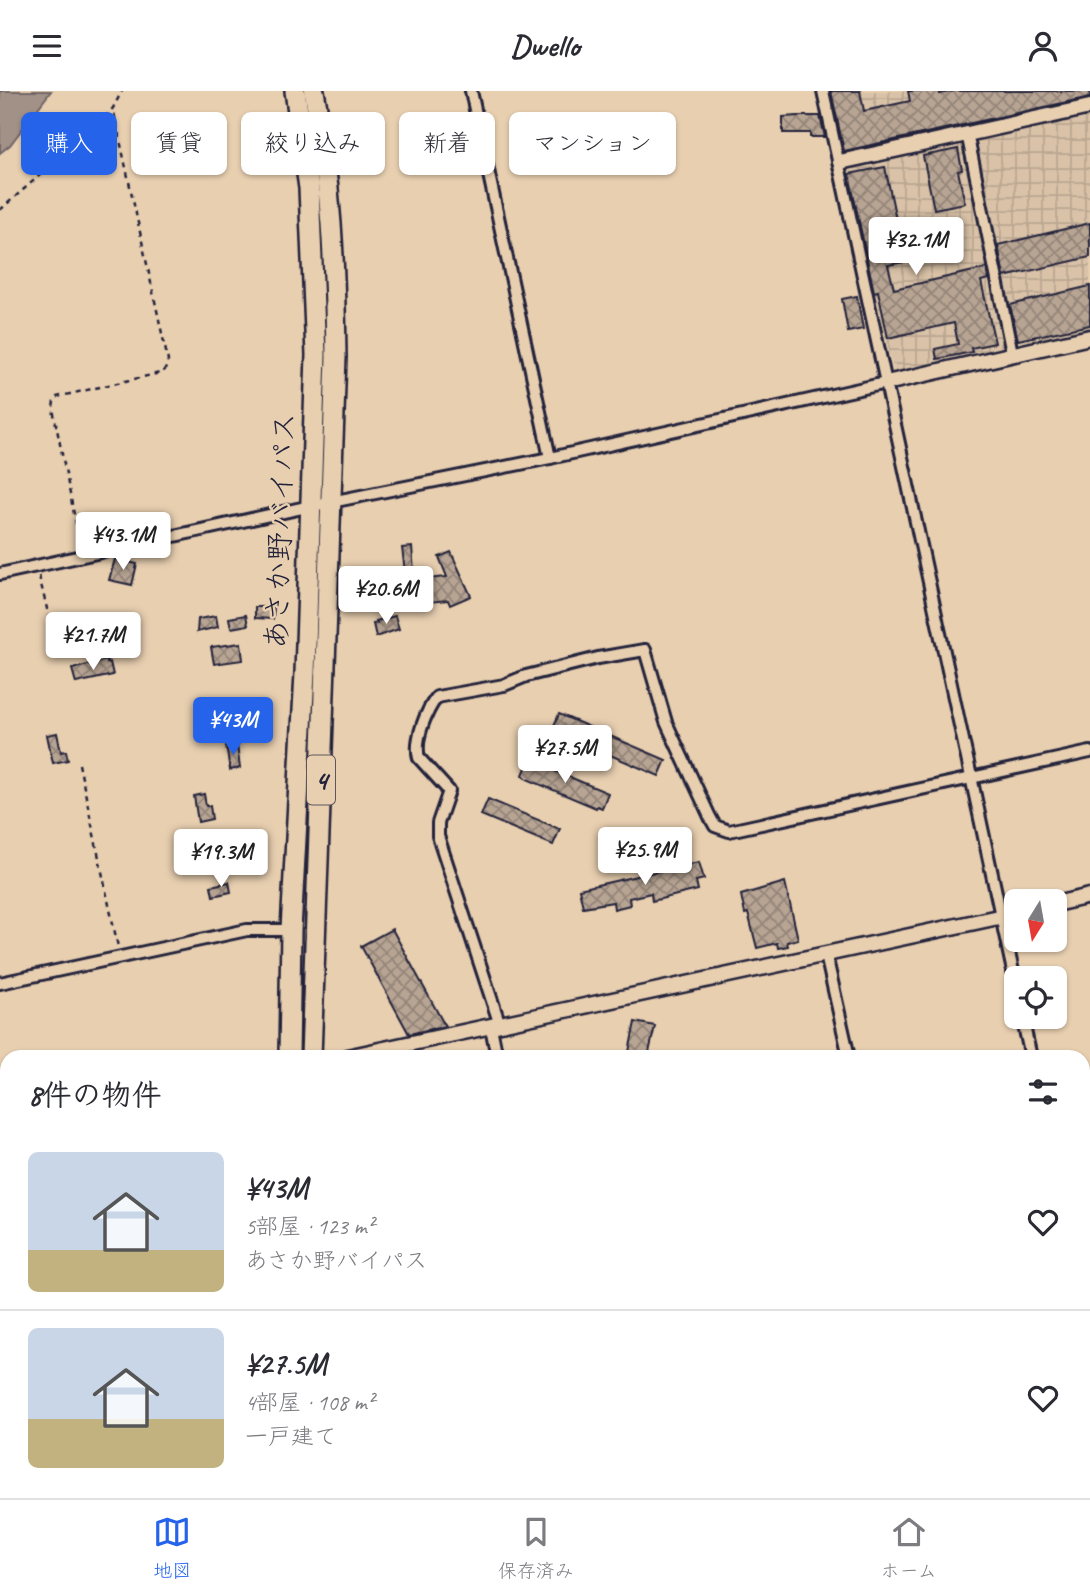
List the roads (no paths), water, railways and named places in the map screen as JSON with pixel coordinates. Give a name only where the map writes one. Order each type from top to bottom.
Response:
[{"type":"highway","name":"あさか野バイパス","points":[[295,91],[309,188],[321,505],[311,1050]]},
{"type":"highway","name":"あさか野バイパス","points":[[289,1050],[291,930],[305,673],[336,358],[335,276],[328,188],[314,91]]},
{"type":"street","points":[[471,91],[550,458]]},
{"type":"street","points":[[823,91],[1012,966]]},
{"type":"street","points":[[839,163],[1090,108]]},
{"type":"street","points":[[967,133],[1012,353]]},
{"type":"street","points":[[0,574],[550,458],[1090,337]]},
{"type":"street","points":[[497,1050],[495,1026],[438,837],[438,823],[449,790],[419,758],[419,737],[437,697],[504,685],[526,676],[598,658],[645,650],[666,722],[713,823],[729,831],[1090,752]]},
{"type":"street","points":[[1068,901],[1090,896]]},
{"type":"street","points":[[380,1050],[1004,915]]},
{"type":"street","points":[[0,983],[247,930],[291,930]]},
{"type":"street","points":[[826,955],[847,1050]]},
{"type":"street","points":[[1025,1029],[1029,1050]]}]
